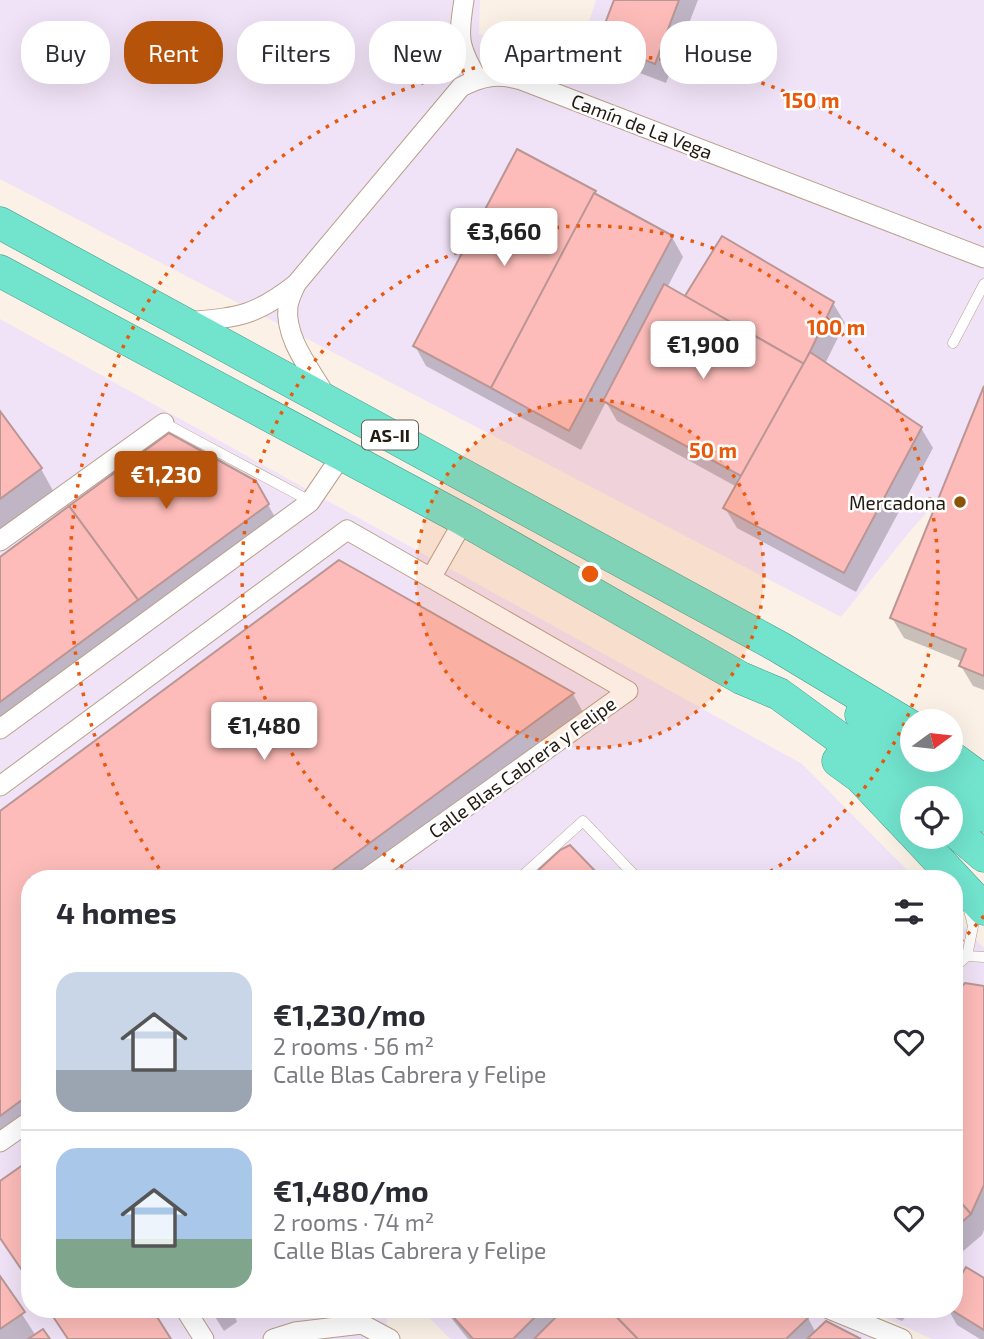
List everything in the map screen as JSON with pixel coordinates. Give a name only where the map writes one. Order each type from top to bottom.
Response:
[{"type":"highway","name":"AS-II","points":[[0,223],[779,648],[900,747]]},
{"type":"highway","name":"AS-II","points":[[0,271],[464,520],[741,678],[779,694],[903,786]]},
{"type":"highway","points":[[779,648],[900,720]]},
{"type":"highway","points":[[741,678],[796,729],[860,777],[900,819]]},
{"type":"highway","points":[[963,766],[984,781]]},
{"type":"highway","name":"AS-II","points":[[931,772],[984,816]]},
{"type":"highway","points":[[963,838],[984,856]]},
{"type":"highway","points":[[928,849],[948,870]]},
{"type":"street","points":[[182,323],[241,316],[277,299],[296,284],[442,107],[461,87],[477,78],[465,57],[460,41],[464,0]]},
{"type":"street","name":"Camín de La Vega","points":[[477,78],[504,75],[521,80],[984,258]]},
{"type":"street","points":[[296,284],[288,306],[289,327],[295,344],[330,403]]},
{"type":"street","points":[[0,541],[164,423]]},
{"type":"street","points":[[0,729],[310,502],[342,455]]},
{"type":"street","points":[[431,578],[464,520]]},
{"type":"street","name":"Calle Blas Cabrera y Felipe","points":[[0,786],[347,530],[628,691],[378,870]]},
{"type":"street","points":[[0,1142],[21,1127]]},
{"type":"street","points":[[191,1318],[204,1339]]},
{"type":"street","points":[[273,1339],[349,1318]]},
{"type":"street","points":[[368,1318],[390,1339]]},
{"type":"street","points":[[851,1318],[902,1339]]},
{"type":"lane","points":[[953,343],[984,284]]},
{"type":"lane","points":[[164,423],[310,502]]},
{"type":"lane","points":[[529,870],[583,821],[629,870]]},
{"type":"lane","points":[[963,960],[967,956],[973,926],[974,898]]},
{"type":"lane","points":[[967,956],[984,957]]},
{"type":"shaded area","points":[[0,0],[480,0],[480,84],[646,84],[646,21],[589,21],[596,0],[984,0],[984,451],[911,530],[841,617],[0,179]]},
{"type":"shaded area","points":[[0,319],[802,764],[907,870],[21,870],[21,1318],[387,1318],[387,1326],[396,1339],[0,1339]]},
{"type":"shaded area","points":[[963,927],[984,948],[984,1339],[932,1339],[886,1318],[963,1318]]},
{"type":"shaded area","points":[[430,1318],[831,1318],[883,1339],[450,1339]]},
{"type":"building","points":[[614,0],[679,0],[671,21],[660,21],[660,51],[655,64],[646,61],[646,21],[606,21]]},
{"type":"building","points":[[517,149],[596,191],[491,388],[413,346]]},
{"type":"building","points":[[594,193],[673,236],[569,431],[491,388]]},
{"type":"building","points":[[722,236],[834,302],[804,364],[685,296]]},
{"type":"building","points":[[664,284],[804,364],[741,476],[603,401]]},
{"type":"building","points":[[810,352],[922,427],[844,573],[723,508]]},
{"type":"building","name":"Mercadona","points":[[984,386],[984,676],[959,666],[966,649],[890,618]]},
{"type":"building","points":[[0,411],[42,468],[0,499]]},
{"type":"building","points":[[169,433],[256,481],[269,504],[138,600],[69,506]]},
{"type":"building","points":[[69,506],[138,600],[0,702],[0,557]]},
{"type":"building","points":[[339,560],[574,693],[333,870],[21,870],[21,1101],[0,1116],[0,811]]},
{"type":"building","points":[[570,845],[594,870],[539,870],[560,850]]},
{"type":"building","points":[[963,985],[984,986],[984,1185],[971,1214],[963,1205]]},
{"type":"building","points":[[21,1166],[21,1269],[0,1238],[0,1181]]},
{"type":"building","points":[[963,1205],[971,1214],[963,1221]]},
{"type":"building","points":[[966,1267],[984,1278],[984,1330],[963,1317],[963,1272]]},
{"type":"building","points":[[0,1276],[21,1306],[21,1315],[0,1329]]},
{"type":"building","points":[[54,1318],[158,1318],[171,1339],[68,1339]]},
{"type":"building","points":[[454,1318],[534,1318],[513,1339],[473,1339]]},
{"type":"building","points":[[555,1318],[618,1318],[638,1339],[534,1339]]},
{"type":"building","points":[[618,1318],[808,1318],[786,1339],[638,1339]]},
{"type":"building","points":[[826,1321],[861,1339],[807,1339]]},
{"type":"building","points":[[43,1329],[50,1339],[28,1339]]},
{"type":"place","name":"Mercadona","points":[[960,502]]}]
